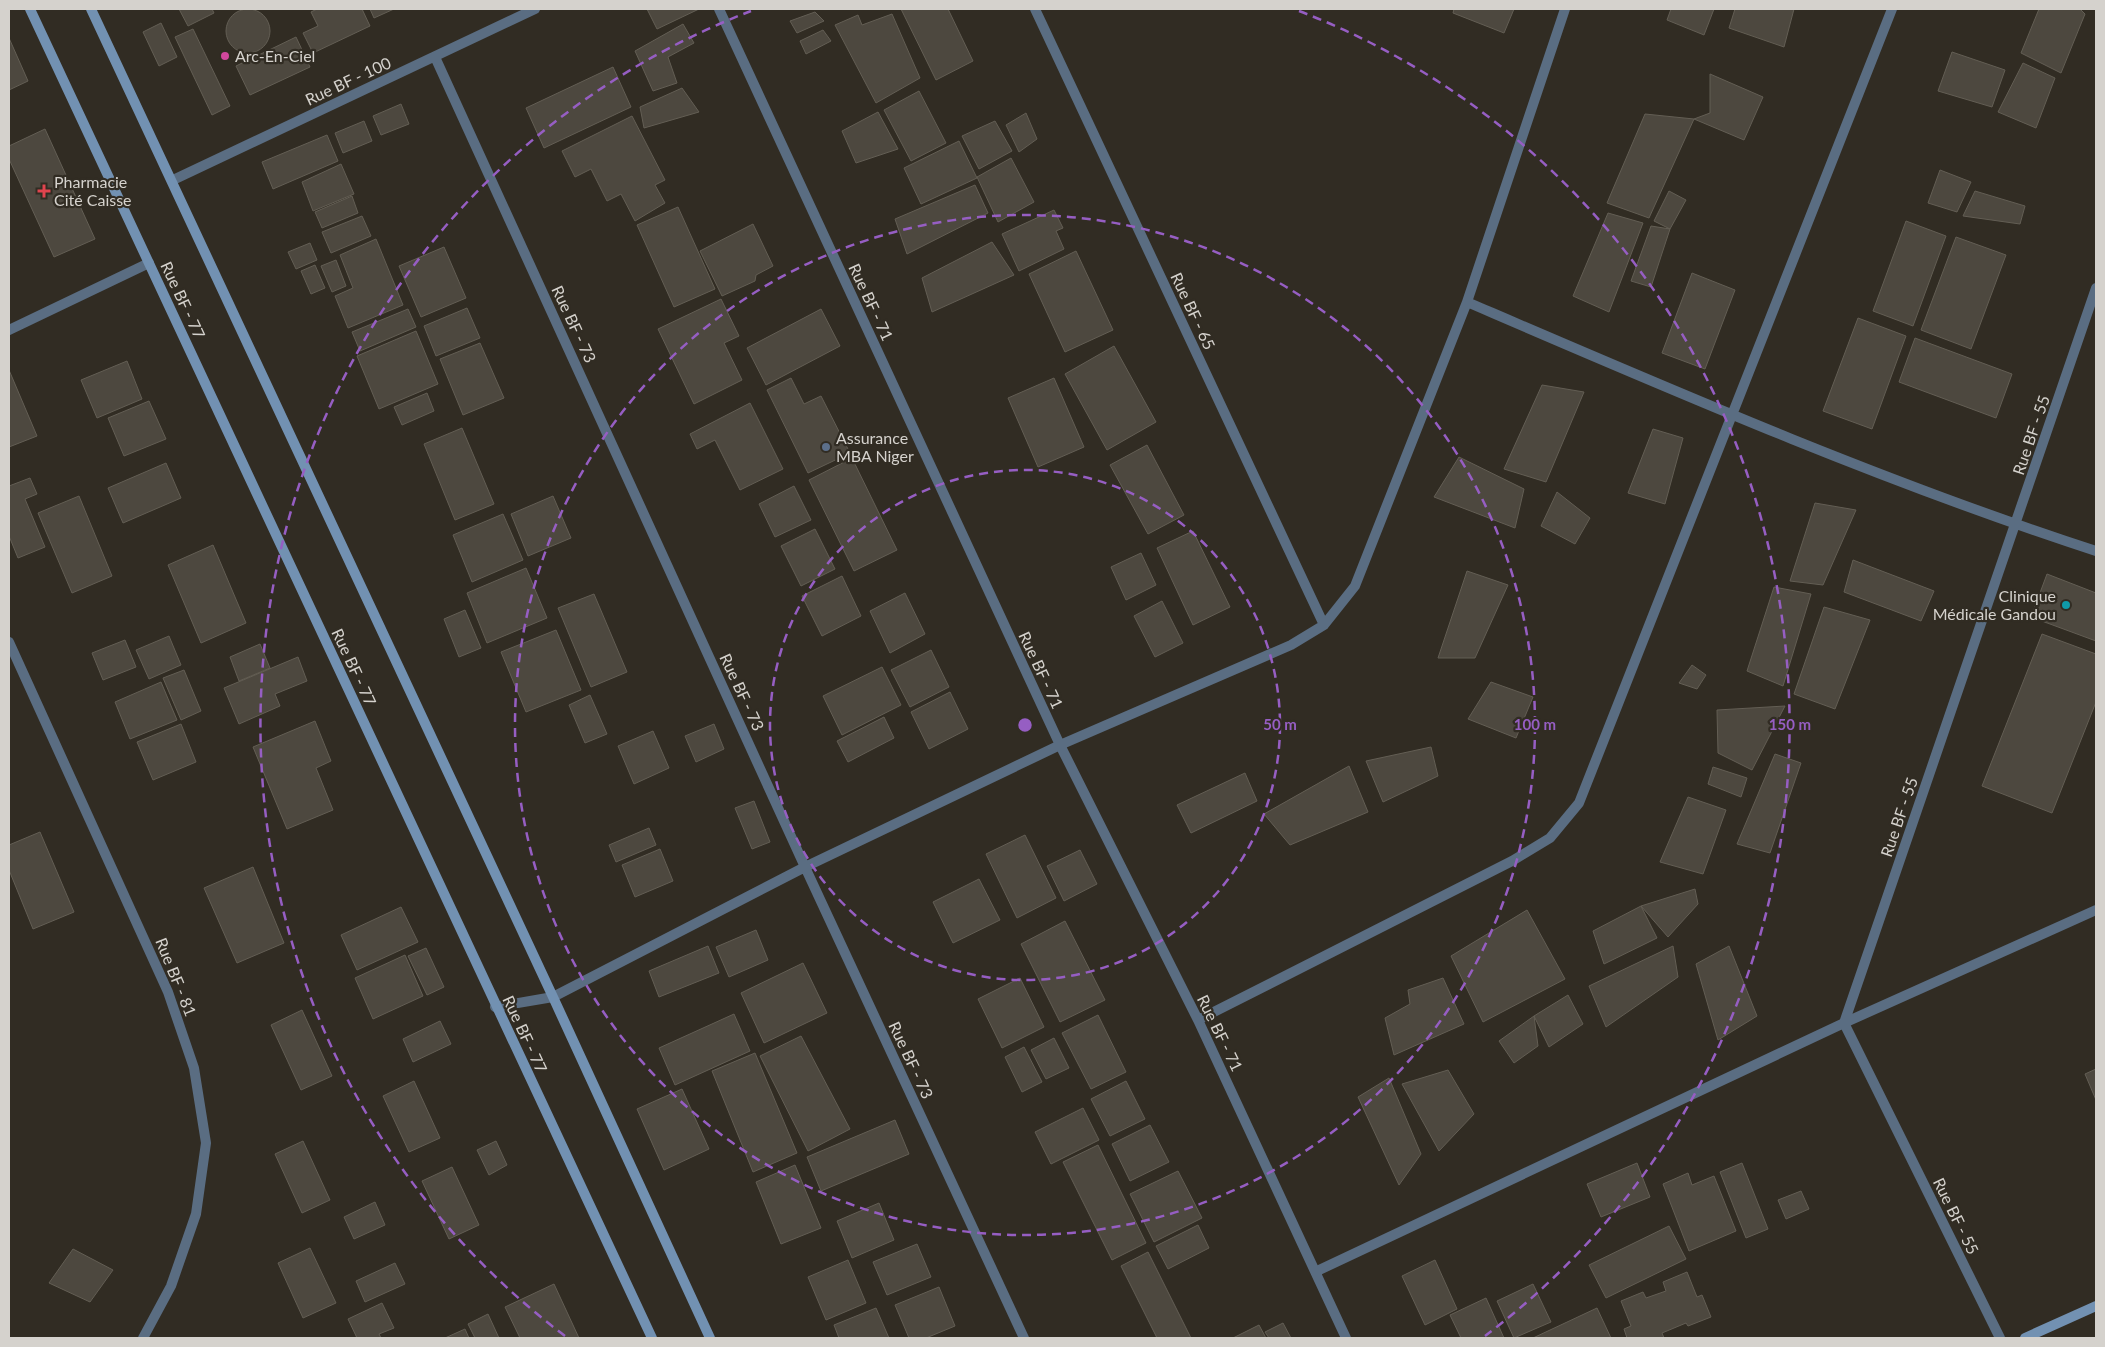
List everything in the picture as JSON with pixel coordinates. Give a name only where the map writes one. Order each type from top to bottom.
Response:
[{"type":"main road","name":"Rue BF - 77","points":[[30,9],[652,1338]]},
{"type":"main road","points":[[91,9],[553,996],[710,1338]]},
{"type":"main road","points":[[2025,1338],[2096,1306]]},
{"type":"street","name":"Rue BF - 100","points":[[172,180],[535,9]]},
{"type":"street","name":"Rue BF - 71","points":[[719,9],[1060,745],[1198,1020],[1317,1271],[1346,1338]]},
{"type":"street","name":"Rue BF - 65","points":[[1035,9],[1324,625]]},
{"type":"street","points":[[495,1006],[553,996],[805,867],[1060,745],[1292,645],[1324,625],[1355,586],[1467,302],[1565,9]]},
{"type":"street","points":[[1198,1020],[1512,861],[1550,838],[1578,803],[1892,9]]},
{"type":"street","name":"Rue BF - 73","points":[[435,57],[805,867],[1024,1338]]},
{"type":"street","points":[[9,330],[149,263]]},
{"type":"street","name":"Rue BF - 55","points":[[2000,1338],[1844,1023],[2017,525],[2096,288]]},
{"type":"street","points":[[1467,302],[1731,416],[2017,525],[2096,551]]},
{"type":"street","name":"Rue BF - 81","points":[[9,642],[168,992],[194,1068],[206,1143],[196,1214],[171,1286],[143,1338]]},
{"type":"street","points":[[1317,1271],[1844,1023],[2096,910]]},
{"type":"building","points":[[179,9],[212,9],[214,13],[188,26]]},
{"type":"building","points":[[252,9],[264,15],[269,22],[269,40],[264,47],[257,52],[244,53],[236,50],[229,43],[226,27],[229,19],[236,12]]},
{"type":"building","points":[[317,9],[362,9],[370,26],[313,53],[303,33],[318,26],[311,12]]},
{"type":"building","points":[[370,9],[394,9],[374,18]]},
{"type":"building","points":[[647,9],[699,9],[657,29]]},
{"type":"building","points":[[901,9],[948,9],[973,61],[936,80]]},
{"type":"building","points":[[1454,9],[1514,9],[1504,33],[1453,13]]},
{"type":"building","points":[[1671,9],[1714,9],[1704,35],[1667,20]]},
{"type":"building","points":[[1735,9],[1794,9],[1784,47],[1729,28]]},
{"type":"building","points":[[2039,9],[2080,9],[2085,14],[2061,73],[2021,53]]},
{"type":"building","points":[[815,12],[824,21],[797,33],[790,21]]},
{"type":"building","points":[[892,14],[920,78],[876,103],[835,25],[858,15],[862,25]]},
{"type":"building","points":[[161,23],[177,57],[159,66],[143,32]]},
{"type":"building","points":[[683,24],[694,43],[668,57],[677,83],[653,91],[635,51]]},
{"type":"building","points":[[193,29],[230,106],[212,115],[175,37]]},
{"type":"building","points":[[823,30],[831,41],[806,54],[800,41]]},
{"type":"building","points":[[296,37],[310,67],[250,95],[236,66]]},
{"type":"building","points":[[9,38],[28,81],[9,90]]},
{"type":"building","points":[[1952,52],[2005,70],[1992,107],[1938,91]]},
{"type":"building","points":[[2023,63],[2055,78],[2036,128],[1998,112]]},
{"type":"building","points":[[613,67],[631,107],[544,148],[526,108]]},
{"type":"building","points":[[1710,74],[1763,97],[1744,140],[1694,119],[1710,113]]},
{"type":"building","points":[[682,88],[699,112],[644,128],[640,107]]},
{"type":"building","points":[[919,91],[946,143],[911,161],[884,110]]},
{"type":"building","points":[[401,104],[409,124],[381,135],[373,116]]},
{"type":"building","points":[[878,112],[898,149],[856,163],[842,131]]},
{"type":"building","points":[[1026,113],[1037,139],[1019,152],[1006,125]]},
{"type":"building","points":[[1645,114],[1694,119],[1649,218],[1607,203]]},
{"type":"building","points":[[632,116],[665,180],[655,185],[665,203],[635,221],[621,194],[607,201],[591,169],[575,177],[562,151]]},
{"type":"building","points":[[364,121],[372,141],[343,153],[335,133]]},
{"type":"building","points":[[995,121],[1012,151],[979,169],[962,136]]},
{"type":"building","points":[[45,129],[95,239],[54,257],[9,159],[9,146]]},
{"type":"building","points":[[327,135],[338,161],[273,189],[262,162]]},
{"type":"building","points":[[959,141],[977,178],[921,204],[904,168]]},
{"type":"building","points":[[1011,158],[1034,202],[998,222],[977,177]]},
{"type":"building","points":[[341,164],[354,194],[313,211],[302,182]]},
{"type":"building","points":[[1940,170],[1971,182],[1957,212],[1928,203]]},
{"type":"building","points":[[975,185],[988,213],[907,254],[895,219]]},
{"type":"building","points":[[1669,191],[1686,200],[1670,229],[1654,221]]},
{"type":"building","points":[[1975,191],[2025,206],[2020,224],[1963,216]]},
{"type":"building","points":[[352,196],[358,213],[322,228],[315,212]]},
{"type":"building","points":[[678,207],[715,289],[674,307],[637,225]]},
{"type":"building","points":[[1054,210],[1063,228],[1056,231],[1064,249],[1019,271],[1002,234]]},
{"type":"building","points":[[1608,213],[1643,223],[1609,312],[1573,296]]},
{"type":"building","points":[[362,216],[371,236],[331,253],[322,232]]},
{"type":"building","points":[[1906,221],[1946,236],[1913,326],[1873,311]]},
{"type":"building","points":[[753,224],[773,266],[756,275],[755,281],[722,296],[700,251]]},
{"type":"building","points":[[1651,226],[1670,229],[1651,287],[1631,281]]},
{"type":"building","points":[[1956,237],[2006,255],[1971,349],[1921,330]]},
{"type":"building","points":[[376,239],[403,305],[348,328],[335,296],[353,288],[340,255]]},
{"type":"building","points":[[992,242],[1014,275],[932,312],[922,278]]},
{"type":"building","points":[[310,243],[317,260],[296,269],[288,252]]},
{"type":"building","points":[[444,247],[466,298],[421,317],[399,266]]},
{"type":"building","points":[[1076,251],[1113,330],[1065,352],[1029,274]]},
{"type":"building","points":[[336,260],[346,286],[332,292],[321,266]]},
{"type":"building","points":[[315,265],[325,288],[311,294],[301,271]]},
{"type":"building","points":[[1692,273],[1735,290],[1705,369],[1662,353]]},
{"type":"building","points":[[721,299],[739,336],[724,343],[742,380],[694,404],[658,329]]},
{"type":"building","points":[[467,308],[480,338],[436,356],[424,326]]},
{"type":"building","points":[[408,309],[416,327],[360,351],[352,332]]},
{"type":"building","points":[[821,309],[840,346],[766,385],[747,348]]},
{"type":"building","points":[[1858,318],[1906,336],[1872,429],[1823,411]]},
{"type":"building","points":[[416,331],[438,384],[379,409],[357,356]]},
{"type":"building","points":[[1915,338],[2012,374],[1996,418],[1899,382]]},
{"type":"building","points":[[480,343],[504,398],[463,415],[440,359]]},
{"type":"building","points":[[1114,346],[1156,422],[1107,450],[1065,374]]},
{"type":"building","points":[[127,361],[142,399],[97,418],[81,380]]},
{"type":"building","points":[[9,370],[37,436],[9,447]]},
{"type":"building","points":[[791,378],[804,404],[821,396],[850,453],[808,473],[767,390]]},
{"type":"building","points":[[1054,378],[1084,447],[1038,467],[1008,398]]},
{"type":"building","points":[[1542,385],[1584,392],[1546,482],[1504,469]]},
{"type":"building","points":[[427,393],[434,411],[402,425],[394,407]]},
{"type":"building","points":[[149,401],[166,439],[124,456],[108,418]]},
{"type":"building","points":[[750,403],[783,469],[740,490],[715,440],[697,449],[690,434]]},
{"type":"building","points":[[462,428],[494,504],[455,520],[424,444]]},
{"type":"building","points":[[1653,429],[1683,438],[1665,504],[1628,493]]},
{"type":"building","points":[[1147,445],[1184,515],[1148,534],[1110,465]]},
{"type":"building","points":[[1459,457],[1524,489],[1515,528],[1434,497]]},
{"type":"building","points":[[852,458],[897,550],[854,571],[809,480]]},
{"type":"building","points":[[166,463],[181,498],[123,523],[108,488]]},
{"type":"building","points":[[30,478],[37,494],[25,499],[45,547],[18,558],[9,536],[9,486]]},
{"type":"building","points":[[794,486],[811,520],[775,537],[759,504]]},
{"type":"building","points":[[1557,492],[1590,518],[1575,544],[1541,526]]},
{"type":"building","points":[[79,496],[112,576],[72,593],[38,513]]},
{"type":"building","points":[[553,496],[571,538],[528,556],[511,514]]},
{"type":"building","points":[[1815,503],[1856,510],[1823,585],[1790,581]]},
{"type":"building","points":[[503,514],[523,560],[472,582],[453,535]]},
{"type":"building","points":[[815,529],[835,569],[801,586],[781,546]]},
{"type":"building","points":[[1193,531],[1230,607],[1193,625],[1157,548]]},
{"type":"building","points":[[213,545],[246,623],[201,643],[168,565]]},
{"type":"building","points":[[1141,553],[1156,585],[1126,600],[1111,567]]},
{"type":"building","points":[[1853,560],[1934,591],[1921,621],[1844,592]]},
{"type":"building","points":[[526,568],[547,618],[487,643],[467,593]]},
{"type":"building","points":[[1467,571],[1508,585],[1475,658],[1438,658]]},
{"type":"building","name":"Clinique Médicale Gandou","points":[[2047,574],[2096,593],[2096,641],[2031,617]]},
{"type":"building","points":[[842,576],[861,616],[822,636],[802,596]]},
{"type":"building","points":[[1774,587],[1811,594],[1783,686],[1747,671]]},
{"type":"building","points":[[905,593],[925,634],[890,653],[870,611]]},
{"type":"building","points":[[594,594],[627,672],[591,687],[558,608]]},
{"type":"building","points":[[1162,601],[1183,643],[1155,657],[1134,616]]},
{"type":"building","points":[[1824,607],[1870,620],[1835,709],[1794,694]]},
{"type":"building","points":[[465,610],[481,648],[459,657],[444,619]]},
{"type":"building","points":[[556,630],[581,690],[526,712],[501,652]]},
{"type":"building","points":[[2042,634],[2096,654],[2096,702],[2052,813],[1982,786]]},
{"type":"building","points":[[169,636],[181,665],[149,679],[136,650]]},
{"type":"building","points":[[125,640],[136,667],[103,680],[92,653]]},
{"type":"building","points":[[260,644],[270,668],[239,681],[230,657]]},
{"type":"building","points":[[931,650],[949,687],[910,707],[891,670]]},
{"type":"building","points":[[298,657],[307,681],[275,694],[280,706],[239,724],[224,688]]},
{"type":"building","points":[[1692,665],[1706,675],[1697,689],[1679,683]]},
{"type":"building","points":[[882,667],[901,705],[842,735],[823,696]]},
{"type":"building","points":[[184,670],[201,711],[181,720],[163,678]]},
{"type":"building","points":[[161,682],[177,720],[130,739],[115,702]]},
{"type":"building","points":[[1491,682],[1533,697],[1516,738],[1468,719]]},
{"type":"building","points":[[950,692],[968,729],[929,749],[911,712]]},
{"type":"building","points":[[590,695],[607,734],[585,743],[569,705]]},
{"type":"building","points":[[1785,706],[1752,770],[1718,753],[1717,710]]},
{"type":"building","points":[[884,717],[894,738],[848,762],[837,741]]},
{"type":"building","points":[[315,721],[331,761],[316,768],[333,810],[287,829],[253,747]]},
{"type":"building","points":[[181,724],[196,762],[153,780],[137,742]]},
{"type":"building","points":[[714,724],[724,749],[696,762],[685,736]]},
{"type":"building","points":[[653,731],[669,768],[634,784],[618,746]]},
{"type":"building","points":[[1431,747],[1438,776],[1383,802],[1366,761]]},
{"type":"building","points":[[1775,754],[1801,763],[1770,853],[1737,844]]},
{"type":"building","points":[[1349,766],[1368,812],[1290,845],[1264,814]]},
{"type":"building","points":[[1713,767],[1747,778],[1741,797],[1708,784]]},
{"type":"building","points":[[1245,773],[1257,801],[1191,833],[1177,805]]},
{"type":"building","points":[[1688,797],[1726,810],[1703,874],[1660,862]]},
{"type":"building","points":[[754,801],[770,842],[752,849],[735,808]]},
{"type":"building","points":[[649,828],[656,845],[616,862],[609,845]]},
{"type":"building","points":[[40,832],[74,912],[33,929],[9,870],[9,845]]},
{"type":"building","points":[[1025,835],[1056,898],[1017,918],[986,854]]},
{"type":"building","points":[[660,849],[673,881],[635,897],[622,865]]},
{"type":"building","points":[[1080,850],[1097,884],[1064,901],[1047,866]]},
{"type":"building","points":[[253,867],[284,943],[237,963],[204,888]]},
{"type":"building","points":[[979,879],[1000,920],[953,943],[933,902]]},
{"type":"building","points":[[1695,889],[1698,904],[1668,937],[1641,906]]},
{"type":"building","points":[[1641,906],[1657,938],[1604,964],[1593,931]]},
{"type":"building","points":[[401,907],[418,942],[357,970],[341,935]]},
{"type":"building","points":[[1527,910],[1565,979],[1483,1022],[1451,956]]},
{"type":"building","points":[[1065,921],[1105,1000],[1060,1022],[1021,944]]},
{"type":"building","points":[[756,930],[768,960],[729,977],[716,947]]},
{"type":"building","points":[[708,946],[719,973],[659,997],[649,971]]},
{"type":"building","points":[[1673,946],[1678,977],[1606,1027],[1589,986]]},
{"type":"building","points":[[1729,946],[1757,1016],[1718,1040],[1696,964]]},
{"type":"building","points":[[426,948],[444,987],[427,995],[408,956]]},
{"type":"building","points":[[405,955],[423,996],[373,1019],[355,978]]},
{"type":"building","points":[[803,963],[827,1013],[764,1043],[741,993]]},
{"type":"building","points":[[1020,978],[1044,1027],[1002,1048],[978,999]]},
{"type":"building","points":[[1443,978],[1464,1024],[1394,1055],[1385,1018],[1410,1004],[1408,990]]},
{"type":"building","points":[[1568,995],[1583,1024],[1549,1047],[1534,1016]]},
{"type":"building","points":[[302,1010],[332,1076],[301,1090],[271,1025]]},
{"type":"building","points":[[734,1014],[750,1051],[675,1085],[659,1048]]},
{"type":"building","points":[[1098,1015],[1126,1072],[1091,1089],[1062,1033]]},
{"type":"building","points":[[1534,1016],[1538,1046],[1514,1063],[1499,1041]]},
{"type":"building","points":[[440,1021],[451,1044],[413,1062],[403,1039]]},
{"type":"building","points":[[801,1036],[850,1129],[808,1151],[760,1056]]},
{"type":"building","points":[[1054,1038],[1069,1068],[1046,1079],[1031,1050]]},
{"type":"building","points":[[1024,1047],[1042,1082],[1022,1092],[1005,1057]]},
{"type":"building","points":[[755,1053],[797,1153],[753,1172],[712,1071]]},
{"type":"building","points":[[2096,1069],[2096,1100],[2085,1074]]},
{"type":"building","points":[[1448,1070],[1474,1114],[1439,1151],[1402,1084]]},
{"type":"building","points":[[1389,1078],[1421,1154],[1399,1185],[1358,1097]]},
{"type":"building","points":[[414,1081],[440,1138],[409,1152],[383,1096]]},
{"type":"building","points":[[1126,1081],[1145,1119],[1110,1136],[1091,1099]]},
{"type":"building","points":[[682,1089],[709,1149],[664,1170],[637,1109]]},
{"type":"building","points":[[1083,1108],[1099,1140],[1051,1164],[1035,1132]]},
{"type":"building","points":[[895,1120],[909,1154],[821,1191],[807,1157]]},
{"type":"building","points":[[1150,1125],[1169,1162],[1130,1181],[1112,1144]]},
{"type":"building","points":[[303,1141],[330,1200],[302,1213],[275,1154]]},
{"type":"building","points":[[496,1141],[507,1165],[489,1175],[477,1150]]},
{"type":"building","points":[[1098,1145],[1146,1243],[1112,1260],[1063,1162]]},
{"type":"building","points":[[1637,1163],[1650,1197],[1601,1217],[1587,1184]]},
{"type":"building","points":[[1742,1163],[1768,1229],[1746,1238],[1720,1172]]},
{"type":"building","points":[[795,1165],[821,1228],[781,1244],[756,1182]]},
{"type":"building","points":[[452,1167],[479,1225],[449,1239],[422,1181]]},
{"type":"building","points":[[1178,1171],[1202,1218],[1154,1242],[1130,1194]]},
{"type":"building","points":[[1688,1173],[1692,1185],[1714,1176],[1736,1231],[1689,1251],[1663,1184]]},
{"type":"building","points":[[1801,1191],[1809,1209],[1786,1219],[1778,1200]]},
{"type":"building","points":[[375,1202],[385,1225],[354,1239],[344,1217]]},
{"type":"building","points":[[879,1203],[894,1240],[852,1258],[837,1221]]},
{"type":"building","points":[[1198,1225],[1209,1248],[1168,1269],[1156,1246]]},
{"type":"building","points":[[1669,1226],[1686,1259],[1606,1298],[1589,1265]]},
{"type":"building","points":[[917,1244],[931,1277],[887,1295],[873,1262]]},
{"type":"building","points":[[310,1248],[336,1303],[303,1318],[278,1263]]},
{"type":"building","points":[[73,1249],[113,1270],[90,1302],[49,1283]]},
{"type":"building","points":[[1148,1252],[1191,1338],[1157,1338],[1121,1266]]},
{"type":"building","points":[[848,1260],[866,1303],[826,1320],[808,1277]]},
{"type":"building","points":[[1435,1260],[1457,1309],[1425,1325],[1402,1276]]},
{"type":"building","points":[[395,1263],[405,1284],[365,1302],[356,1281]]},
{"type":"building","points":[[1687,1272],[1697,1297],[1702,1295],[1711,1317],[1688,1326],[1686,1323],[1662,1333],[1664,1338],[1627,1338],[1624,1329],[1631,1326],[1621,1301],[1643,1292],[1646,1298],[1666,1291],[1663,1282]]},
{"type":"building","points":[[554,1284],[579,1338],[520,1338],[505,1307]]},
{"type":"building","points":[[1533,1284],[1551,1322],[1514,1338],[1497,1301]]},
{"type":"building","points":[[939,1287],[955,1326],[926,1338],[909,1338],[895,1305]]},
{"type":"building","points":[[1486,1298],[1504,1338],[1461,1338],[1450,1315]]},
{"type":"building","points":[[382,1303],[394,1328],[379,1334],[381,1338],[357,1338],[348,1319]]},
{"type":"building","points":[[876,1308],[889,1338],[839,1338],[834,1325]]},
{"type":"building","points":[[1597,1308],[1611,1338],[1533,1338]]},
{"type":"building","points":[[488,1314],[499,1338],[475,1338],[468,1324]]},
{"type":"building","points":[[1283,1323],[1291,1338],[1269,1338],[1265,1332]]},
{"type":"building","points":[[1259,1325],[1266,1338],[1233,1338]]},
{"type":"building","points":[[465,1329],[469,1338],[445,1338]]},
{"type":"place","name":"Arc-En-Ciel","points":[[225,56]]},
{"type":"place","name":"Pharmacie Cité Caisse","points":[[44,191]]},
{"type":"place","name":"Assurance MBA Niger","points":[[826,447]]},
{"type":"place","name":"Clinique Médicale Gandou","points":[[2066,605]]}]
